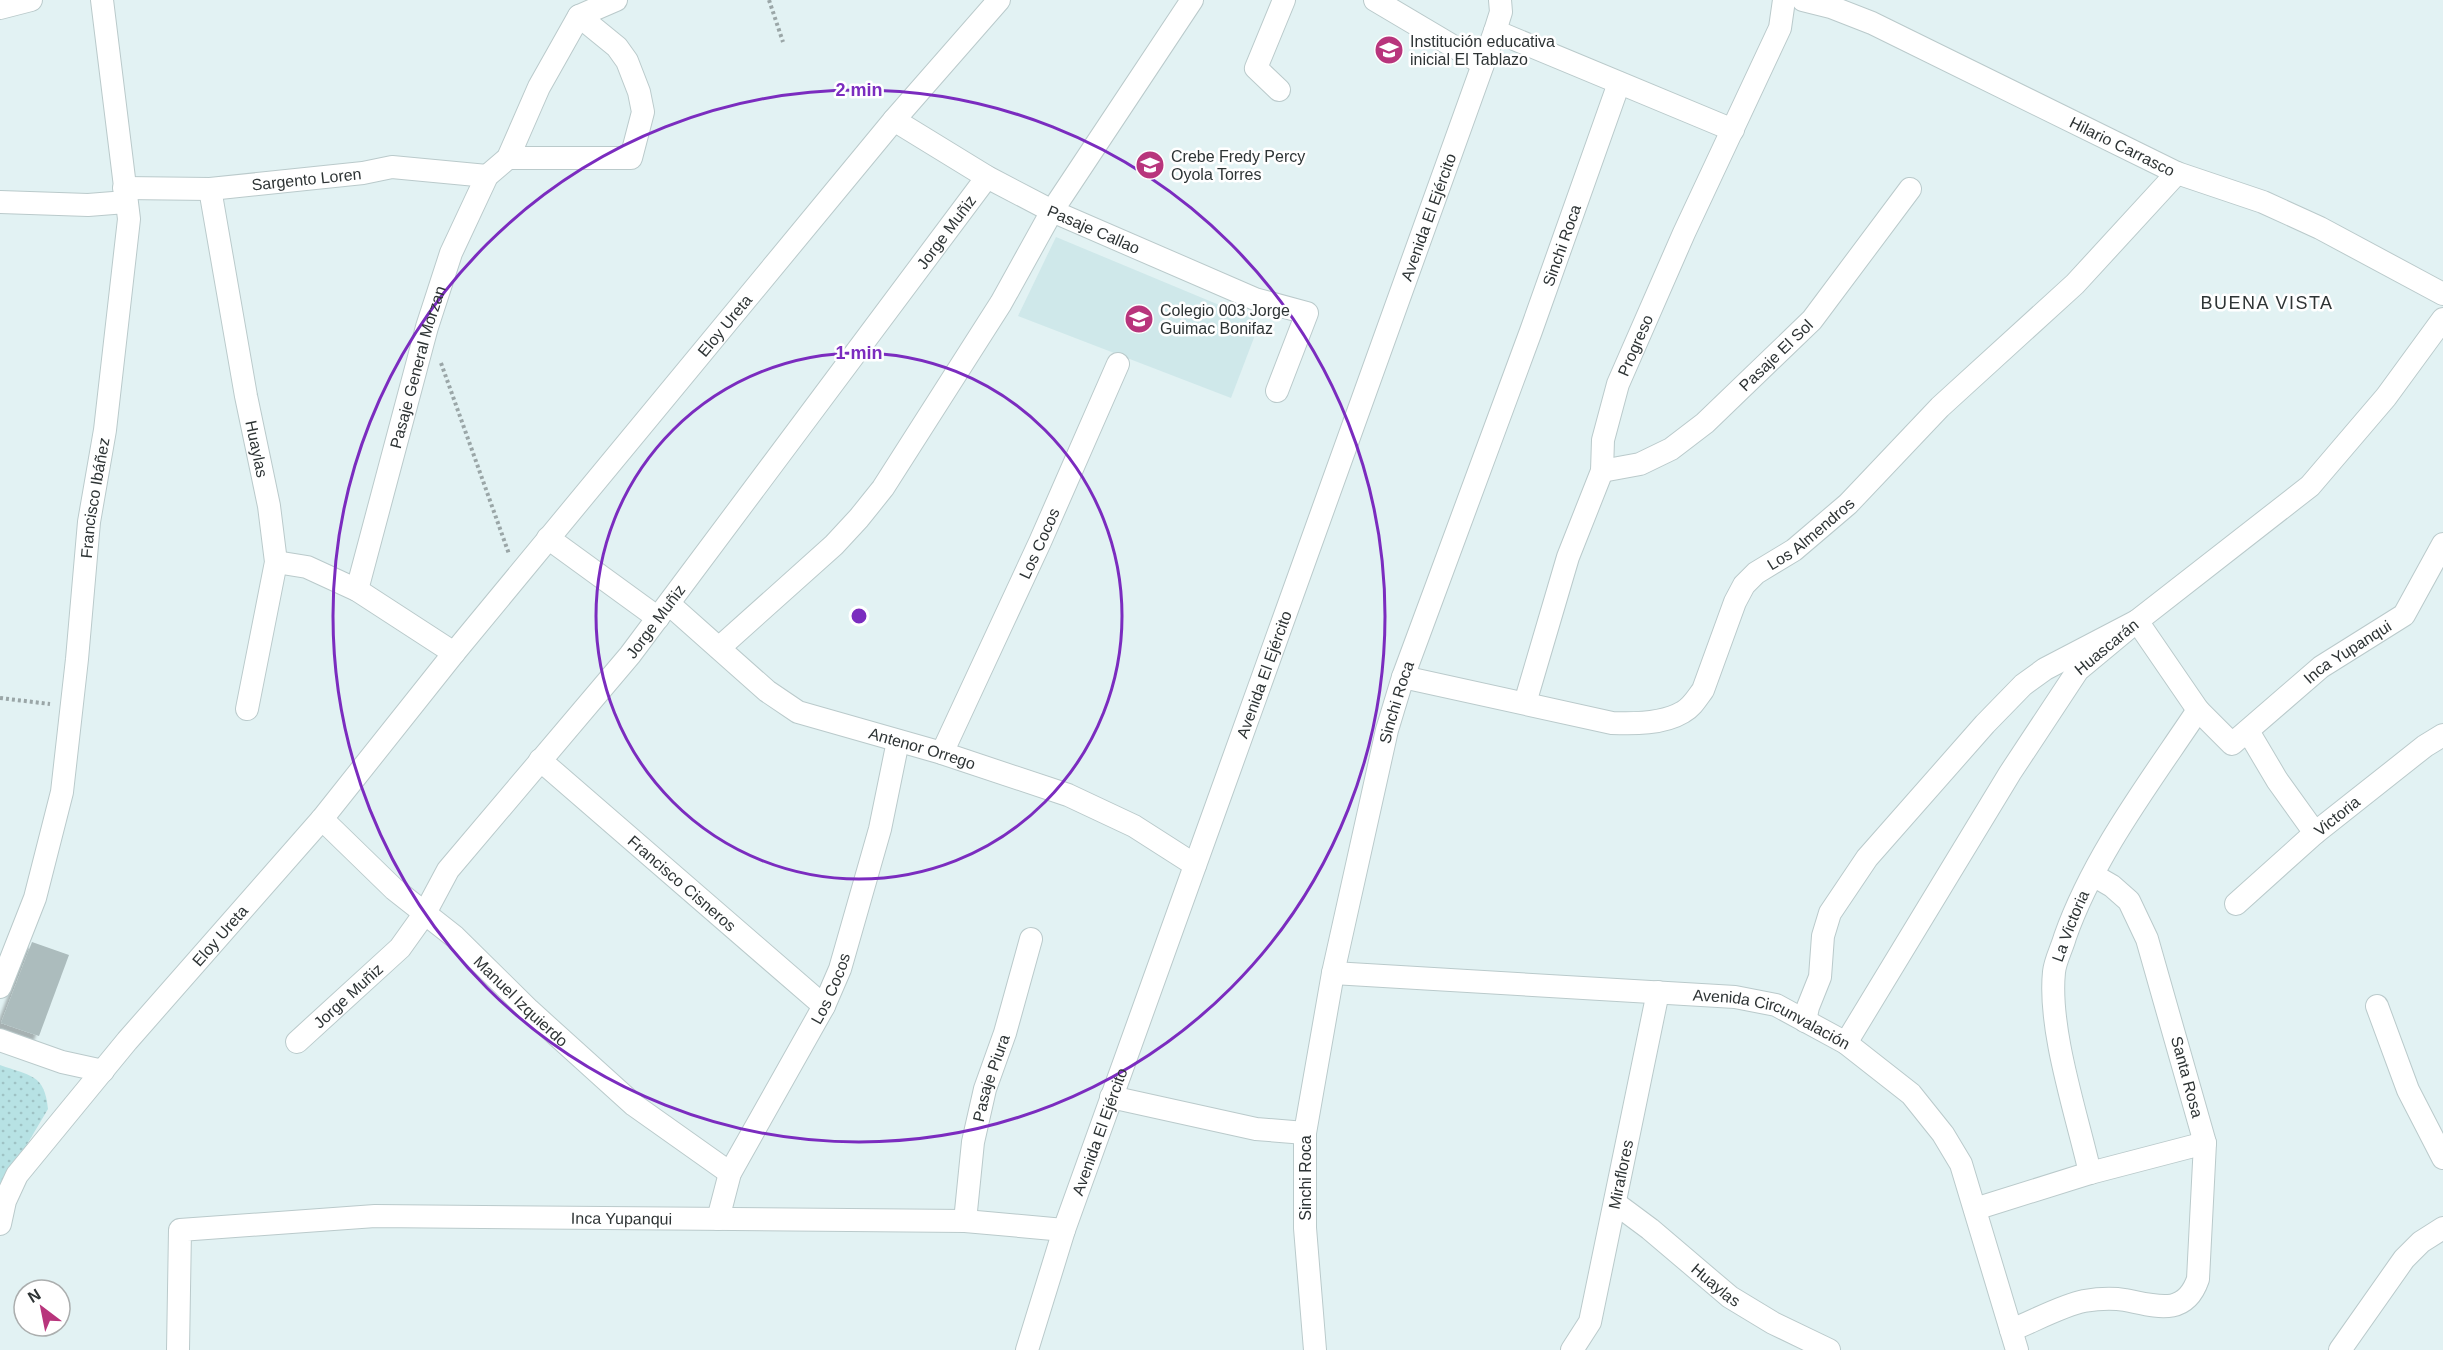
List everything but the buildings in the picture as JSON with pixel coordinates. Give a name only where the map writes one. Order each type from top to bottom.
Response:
[{"type":"street","points":[[0,8],[31,0]]},
{"type":"street","name":"Francisco Ibáñez","points":[[0,987],[35,898],[62,792],[89,522],[105,430],[129,219],[102,0]]},
{"type":"street","points":[[578,8],[616,0]]},
{"type":"street","name":"Eloy Ureta","points":[[0,1224],[5,1202],[17,1176],[103,1071],[322,819],[454,653],[894,120],[999,0]]},
{"type":"street","points":[[719,648],[834,545],[883,488],[1001,303],[1052,212],[1192,0]]},
{"type":"street","points":[[1279,90],[1256,68],[1284,0]]},
{"type":"street","points":[[1375,0],[1483,64]]},
{"type":"street","name":"Progreso","points":[[1525,703],[1568,557],[1602,471],[1603,440],[1618,384],[1780,28],[1784,0]]},
{"type":"street","name":"Hilario Carrasco","points":[[1803,0],[1831,7],[1872,24],[2177,173],[2263,202],[2292,215],[2443,294]]},
{"type":"street","points":[[578,8],[617,47],[627,61],[639,92],[643,112],[631,158],[508,158],[539,87],[578,8]]},
{"type":"street","points":[[1502,11],[1618,83],[1732,130]]},
{"type":"street","name":"Avenida El Ejército","points":[[1027,1350],[1064,1230],[1110,1097],[1502,11]]},
{"type":"street","name":"Sinchi Roca","points":[[1315,1350],[1305,1228],[1305,1133],[1332,973],[1387,730],[1403,677],[1527,341],[1618,83]]},
{"type":"street","name":"Pasaje Callao","points":[[894,120],[987,177],[1052,212],[1255,299],[1307,313],[1277,391]]},
{"type":"street","name":"Pasaje General Morzan","points":[[357,590],[427,327],[450,253],[487,176],[508,158]]},
{"type":"street","name":"Sargento Loren","points":[[0,202],[88,205],[125,195],[210,189],[392,168],[487,176]]},
{"type":"street","name":"Los Almendros","points":[[1403,677],[1612,723],[1637,724],[1683,712],[1694,703],[1703,690],[1735,602],[1744,585],[1756,573],[1802,544],[1848,504],[1940,407],[2075,284],[2177,173]]},
{"type":"street","name":"Jorge Muñiz","points":[[297,1042],[400,948],[425,913],[448,870],[630,655],[987,177]]},
{"type":"street","name":"Huaylas","points":[[210,189],[246,396],[269,506],[276,562],[247,709]]},
{"type":"street","name":"Pasaje El Sol","points":[[1602,471],[1640,464],[1671,449],[1706,423],[1812,320],[1910,189]]},
{"type":"street","name":"Huascarán","points":[[1846,1043],[2056,701],[2078,670],[2310,486],[2386,397],[2443,319]]},
{"type":"street","name":"Los Cocos","points":[[942,753],[1040,542],[1118,364]]},
{"type":"street","name":"Antenor Orrego","points":[[549,538],[719,648],[767,691],[798,712],[942,753],[1068,795],[1134,826],[1195,865]]},
{"type":"street","name":"Inca Yupanqui","points":[[2240,737],[2321,667],[2404,615],[2443,544]]},
{"type":"street","points":[[276,562],[307,567],[357,590],[454,653]]},
{"type":"street","points":[[1805,1021],[1808,1006],[1820,977],[1823,936],[1830,913],[1867,858],[1984,724],[2023,685],[2045,669],[2137,621],[2198,710],[2240,737],[2277,780],[2316,833]]},
{"type":"street","name":"La Victoria","points":[[2091,1173],[2058,1038],[2054,970],[2075,909],[2093,875],[2124,820],[2198,710]]},
{"type":"street","name":"Victoria","points":[[2236,904],[2316,833],[2425,746],[2443,735]]},
{"type":"street","name":"Los Cocos","points":[[718,1219],[730,1173],[824,1005],[840,969],[880,829],[898,741]]},
{"type":"street","name":"Francisco Cisneros","points":[[540,760],[824,1005]]},
{"type":"street","name":"Manuel Izquierdo","points":[[322,819],[394,889],[455,937],[529,1010],[634,1105],[730,1173]]},
{"type":"street","name":"Santa Rosa","points":[[2014,1340],[2083,1301],[2122,1300],[2154,1307],[2173,1306],[2186,1301],[2194,1292],[2198,1279],[2205,1143],[2147,939],[2129,902],[2112,886],[2093,875]]},
{"type":"street","name":"Pasaje Piura","points":[[965,1221],[973,1142],[985,1089],[1005,1033],[1031,939]]},
{"type":"street","name":"Avenida Circunvalación","points":[[1332,973],[1735,997],[1776,1005],[1846,1043],[1911,1094],[1943,1134],[1961,1164],[2014,1340]]},
{"type":"street","name":"Miraflores","points":[[1572,1350],[1590,1322],[1658,992]]},
{"type":"street","points":[[2377,1006],[2408,1090],[2443,1158]]},
{"type":"street","points":[[0,1040],[62,1062],[103,1071]]},
{"type":"street","points":[[1110,1097],[1256,1129],[1305,1133]]},
{"type":"street","points":[[1975,1209],[2091,1173],[2205,1143]]},
{"type":"street","name":"Huaylas","points":[[1615,1203],[1650,1229],[1730,1297],[1773,1323],[1829,1350]]},
{"type":"street","name":"Inca Yupanqui","points":[[178,1350],[180,1230],[375,1216],[965,1221],[1064,1230]]},
{"type":"street","points":[[2340,1350],[2404,1259],[2421,1242],[2443,1228]]},
{"type":"path","points":[[769,0],[783,42]]},
{"type":"path","points":[[427,327],[517,577]]},
{"type":"path","points":[[0,698],[72,706]]},
{"type":"shaded area","name":"Colegio 003 Jorge Guimac Bonifaz","points":[[1056,237],[1260,322],[1231,398],[1018,316]]},
{"type":"shaded area","points":[[0,1065],[34,1078],[43,1089],[48,1109],[0,1190]]},
{"type":"place","name":"Institución educativa inicial El Tablazo","points":[[1389,50]]},
{"type":"place","name":"Crebe Fredy Percy Oyola Torres","points":[[1150,165]]},
{"type":"place","name":"Colegio 003 Jorge Guimac Bonifaz","points":[[1139,319]]},
{"type":"district","name":"BUENA VISTA","points":[[2267,303]]}]
